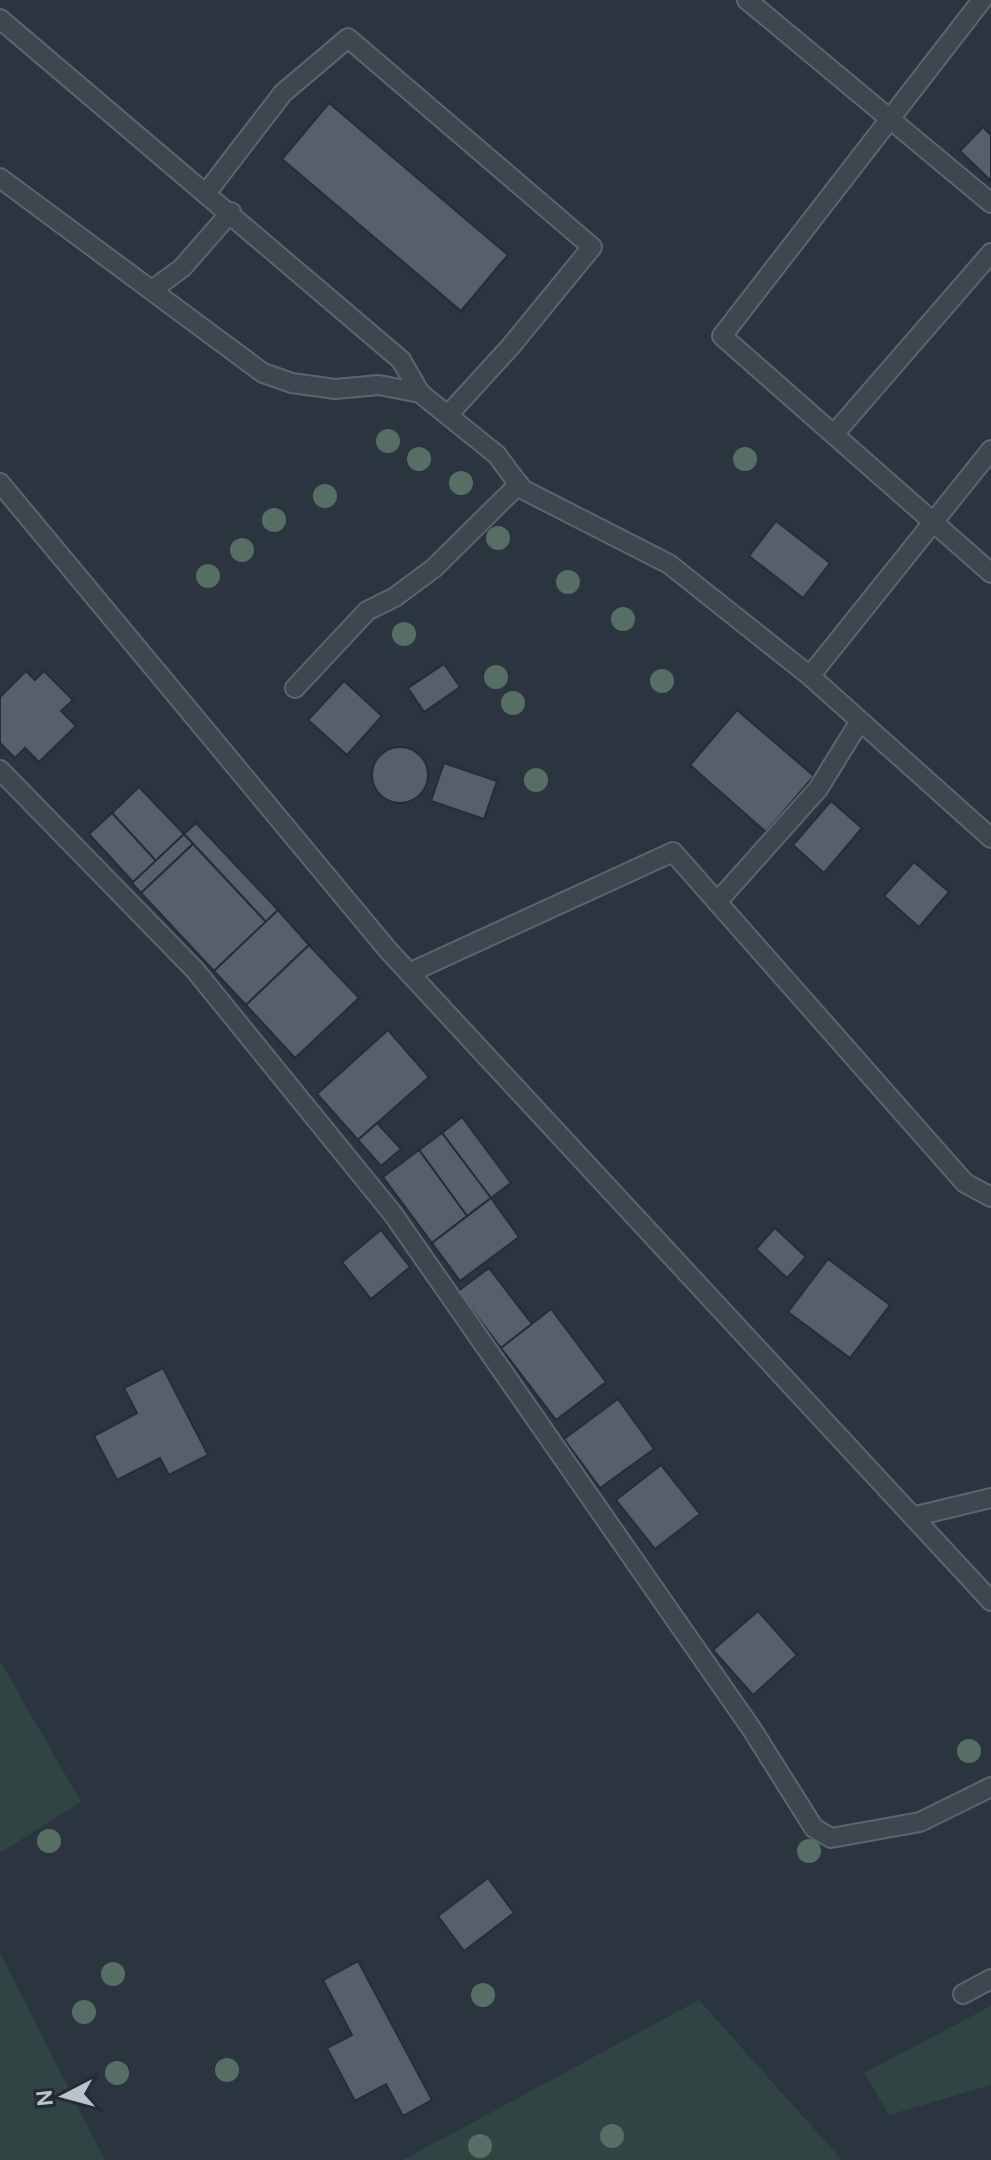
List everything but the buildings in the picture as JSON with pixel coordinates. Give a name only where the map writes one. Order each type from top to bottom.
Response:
[{"type":"lane","points":[[747,0],[991,203]]},
{"type":"lane","points":[[982,0],[722,336],[935,520],[991,573]]},
{"type":"lane","points":[[0,19],[231,212],[401,360],[420,393],[497,455],[519,484],[553,507],[669,564],[810,676],[991,838]]},
{"type":"lane","points":[[207,192],[283,93],[348,38],[592,247],[511,346],[448,415]]},
{"type":"lane","points":[[0,178],[263,373],[292,383],[335,389],[379,385],[420,393]]},
{"type":"lane","points":[[152,290],[182,268],[231,212]]},
{"type":"lane","points":[[835,433],[991,253]]},
{"type":"lane","points":[[810,676],[991,450]]},
{"type":"lane","points":[[0,483],[409,973],[916,1516],[991,1601]]},
{"type":"lane","points":[[295,688],[367,611],[395,597],[434,568],[519,484]]},
{"type":"lane","points":[[717,902],[818,789],[860,721]]},
{"type":"lane","points":[[0,770],[195,970],[393,1214],[751,1728],[814,1828],[831,1838],[920,1822],[991,1787]]},
{"type":"lane","points":[[409,973],[673,852],[965,1183],[991,1197]]},
{"type":"lane","points":[[916,1516],[991,1498]]},
{"type":"lane","points":[[963,1994],[991,1979]]},
{"type":"green space","points":[[0,1661],[81,1802],[0,1853]]},
{"type":"green space","points":[[0,1953],[105,2160],[0,2160]]},
{"type":"green space","points":[[699,2000],[842,2160],[403,2160]]},
{"type":"green space","points":[[991,2006],[991,2085],[889,2115],[864,2073]]}]
